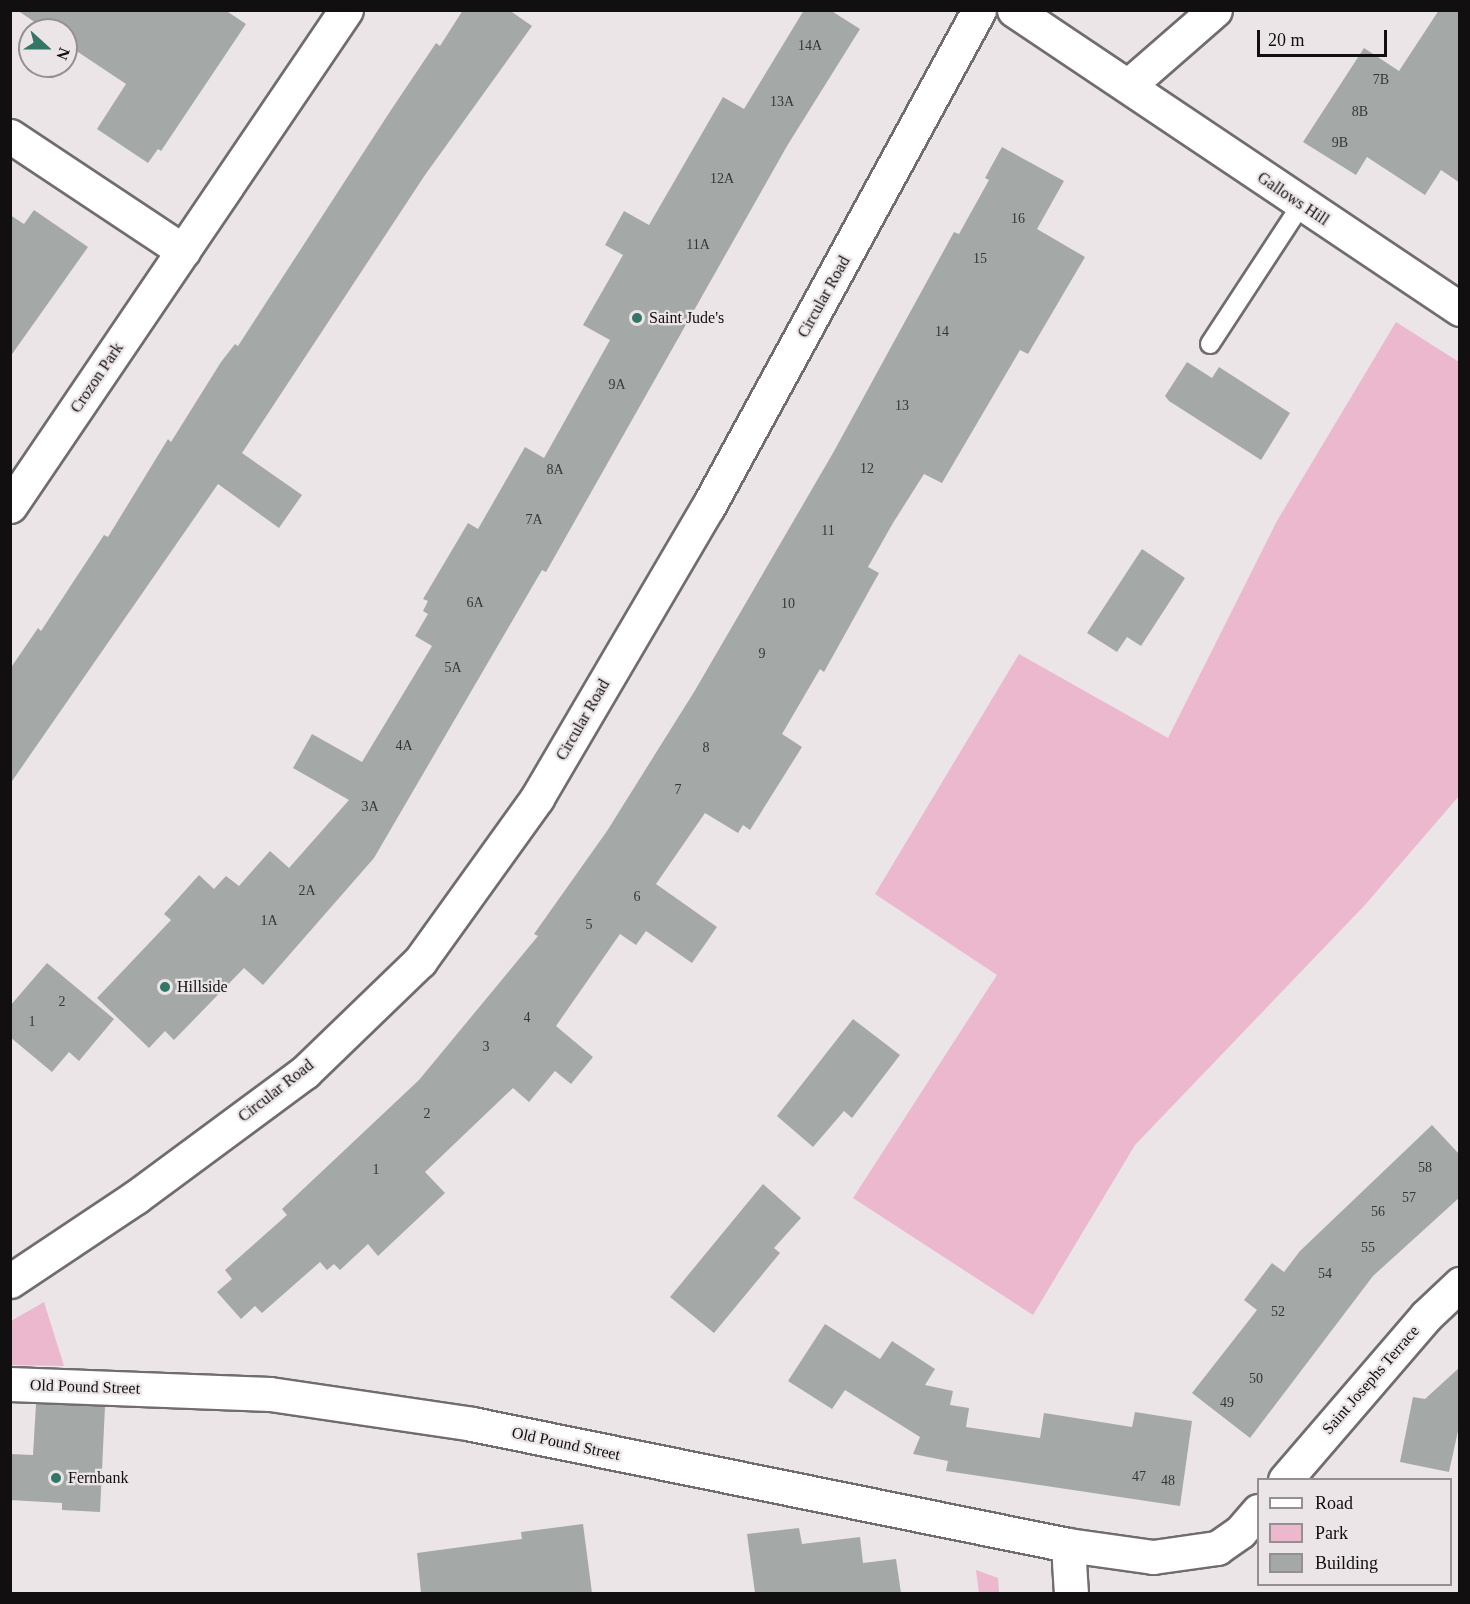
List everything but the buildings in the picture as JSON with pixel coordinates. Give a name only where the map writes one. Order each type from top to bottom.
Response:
[{"type":"street","name":"Crozon Park","points":[[10,506],[346,10]]},
{"type":"street","name":"Circular Road","points":[[10,1281],[136,1197],[305,1072],[420,961],[537,798],[708,507],[979,10]]},
{"type":"street","name":"Gallows Hill","points":[[1014,10],[1129,85],[1301,205],[1460,309]]},
{"type":"street","points":[[1129,85],[1215,10]]},
{"type":"street","points":[[10,136],[183,251]]},
{"type":"street","name":"Saint Josephs Terrace","points":[[1286,1478],[1426,1316],[1460,1284]]},
{"type":"street","name":"Old Pound Street","points":[[10,1384],[270,1394],[449,1421],[1068,1545]]},
{"type":"street","points":[[1071,1593],[1068,1545],[1154,1557],[1216,1548],[1240,1532],[1257,1512]]},
{"type":"lane","points":[[1210,344],[1301,205]]},
{"type":"green space","points":[[1396,322],[1459,362],[1459,796],[1364,906],[1135,1145],[1033,1315],[853,1198],[997,975],[875,894],[1019,654],[1168,738],[1277,521]]},
{"type":"green space","points":[[44,1302],[64,1366],[11,1365],[11,1321]]},
{"type":"green space","points":[[976,1570],[998,1578],[999,1593],[979,1593]]},
{"type":"place","name":"Saint Jude's","points":[[637,318]]},
{"type":"place","name":"Hillside","points":[[165,987]]},
{"type":"place","name":"Fernbank","points":[[56,1478]]}]
